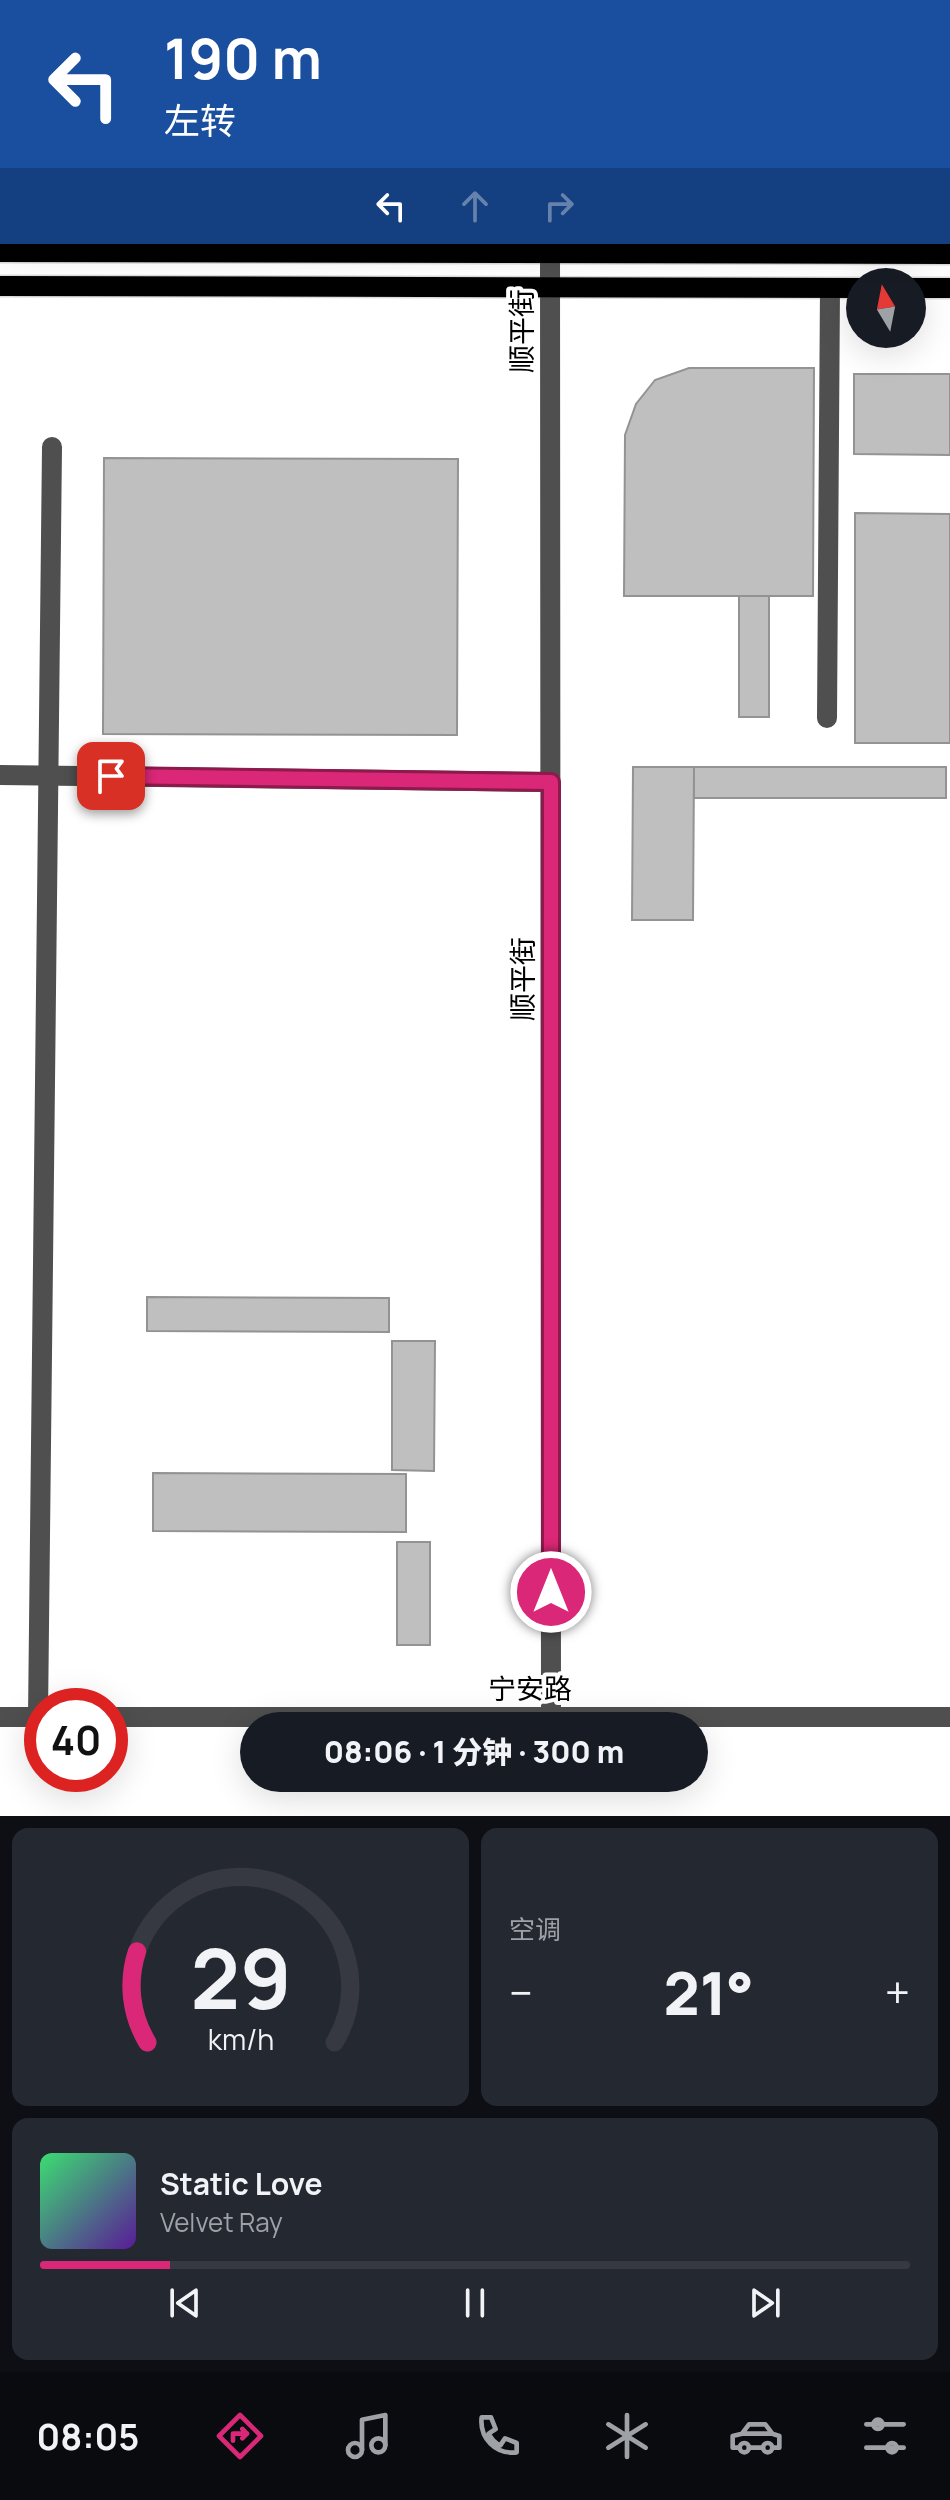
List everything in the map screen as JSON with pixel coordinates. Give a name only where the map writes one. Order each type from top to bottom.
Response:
[{"type":"main road","points":[[0,252],[550,248],[950,254]]},
{"type":"main road","points":[[0,286],[846,288]]},
{"type":"main road","points":[[926,288],[950,288]]},
{"type":"street","name":"顺平街","points":[[550,248],[551,1712]]},
{"type":"street","points":[[827,718],[830,288]]},
{"type":"street","points":[[40,1688],[52,447]]},
{"type":"street","points":[[0,775],[551,782]]},
{"type":"street","points":[[0,1717],[24,1717]]},
{"type":"street","name":"宁安路","points":[[128,1717],[240,1717]]},
{"type":"street","name":"宁安路","points":[[708,1717],[950,1717]]},
{"type":"building","points":[[689,368],[814,368],[813,596],[624,596],[625,435],[636,404],[655,380]]},
{"type":"building","points":[[854,374],[950,374],[950,455],[854,454]]},
{"type":"building","points":[[104,458],[458,459],[457,735],[103,734]]},
{"type":"building","points":[[855,513],[950,514],[950,743],[855,743]]},
{"type":"building","points":[[739,596],[769,596],[769,717],[739,717]]},
{"type":"building","points":[[633,767],[694,767],[693,920],[632,920]]},
{"type":"building","points":[[694,767],[946,767],[946,798],[694,798]]},
{"type":"building","points":[[147,1297],[389,1298],[389,1332],[147,1331]]},
{"type":"building","points":[[392,1341],[435,1341],[434,1471],[392,1470]]},
{"type":"building","points":[[153,1473],[406,1474],[406,1532],[153,1531]]},
{"type":"building","points":[[397,1542],[430,1542],[430,1645],[397,1645]]},
{"type":"route","points":[[111,776],[551,782],[551,1592]]}]
